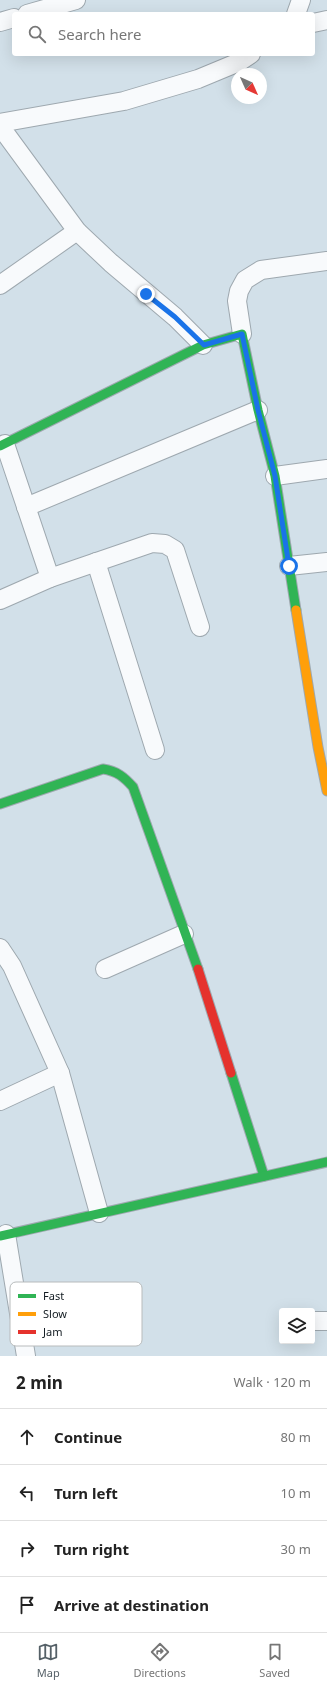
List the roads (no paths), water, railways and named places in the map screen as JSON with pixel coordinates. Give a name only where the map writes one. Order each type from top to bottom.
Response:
[{"type":"street","points":[[34,12],[76,0]]},
{"type":"street","points":[[297,12],[301,0]]},
{"type":"street","points":[[0,22],[12,19]]},
{"type":"street","points":[[315,23],[327,20]]},
{"type":"street","points":[[0,123],[124,101],[198,79],[239,62],[247,56]]},
{"type":"street","points":[[0,126],[77,231],[111,263],[175,317],[204,345]]},
{"type":"street","points":[[0,285],[77,231]]},
{"type":"street","points":[[327,261],[261,270],[245,280],[238,291],[237,301],[242,334],[258,410],[275,476],[318,747],[327,791]]},
{"type":"street","points":[[50,578],[26,507],[2,445],[204,345],[242,334]]},
{"type":"street","points":[[26,507],[258,410]]},
{"type":"street","points":[[275,476],[327,469]]},
{"type":"street","points":[[0,600],[50,578],[96,562],[152,543],[165,544],[175,550],[200,627]]},
{"type":"street","points":[[96,562],[155,750]]},
{"type":"street","points":[[289,566],[327,562]]},
{"type":"street","points":[[0,804],[103,769],[113,770],[124,776],[134,787],[184,934],[204,987],[264,1176]]},
{"type":"street","points":[[105,969],[184,934]]},
{"type":"street","points":[[0,948],[12,966],[60,1073],[100,1213]]},
{"type":"street","points":[[0,1101],[60,1073]]},
{"type":"street","points":[[12,1282],[3,1235],[327,1162]]},
{"type":"street","points":[[315,1322],[327,1321]]},
{"type":"street","points":[[24,1346],[26,1356]]}]
